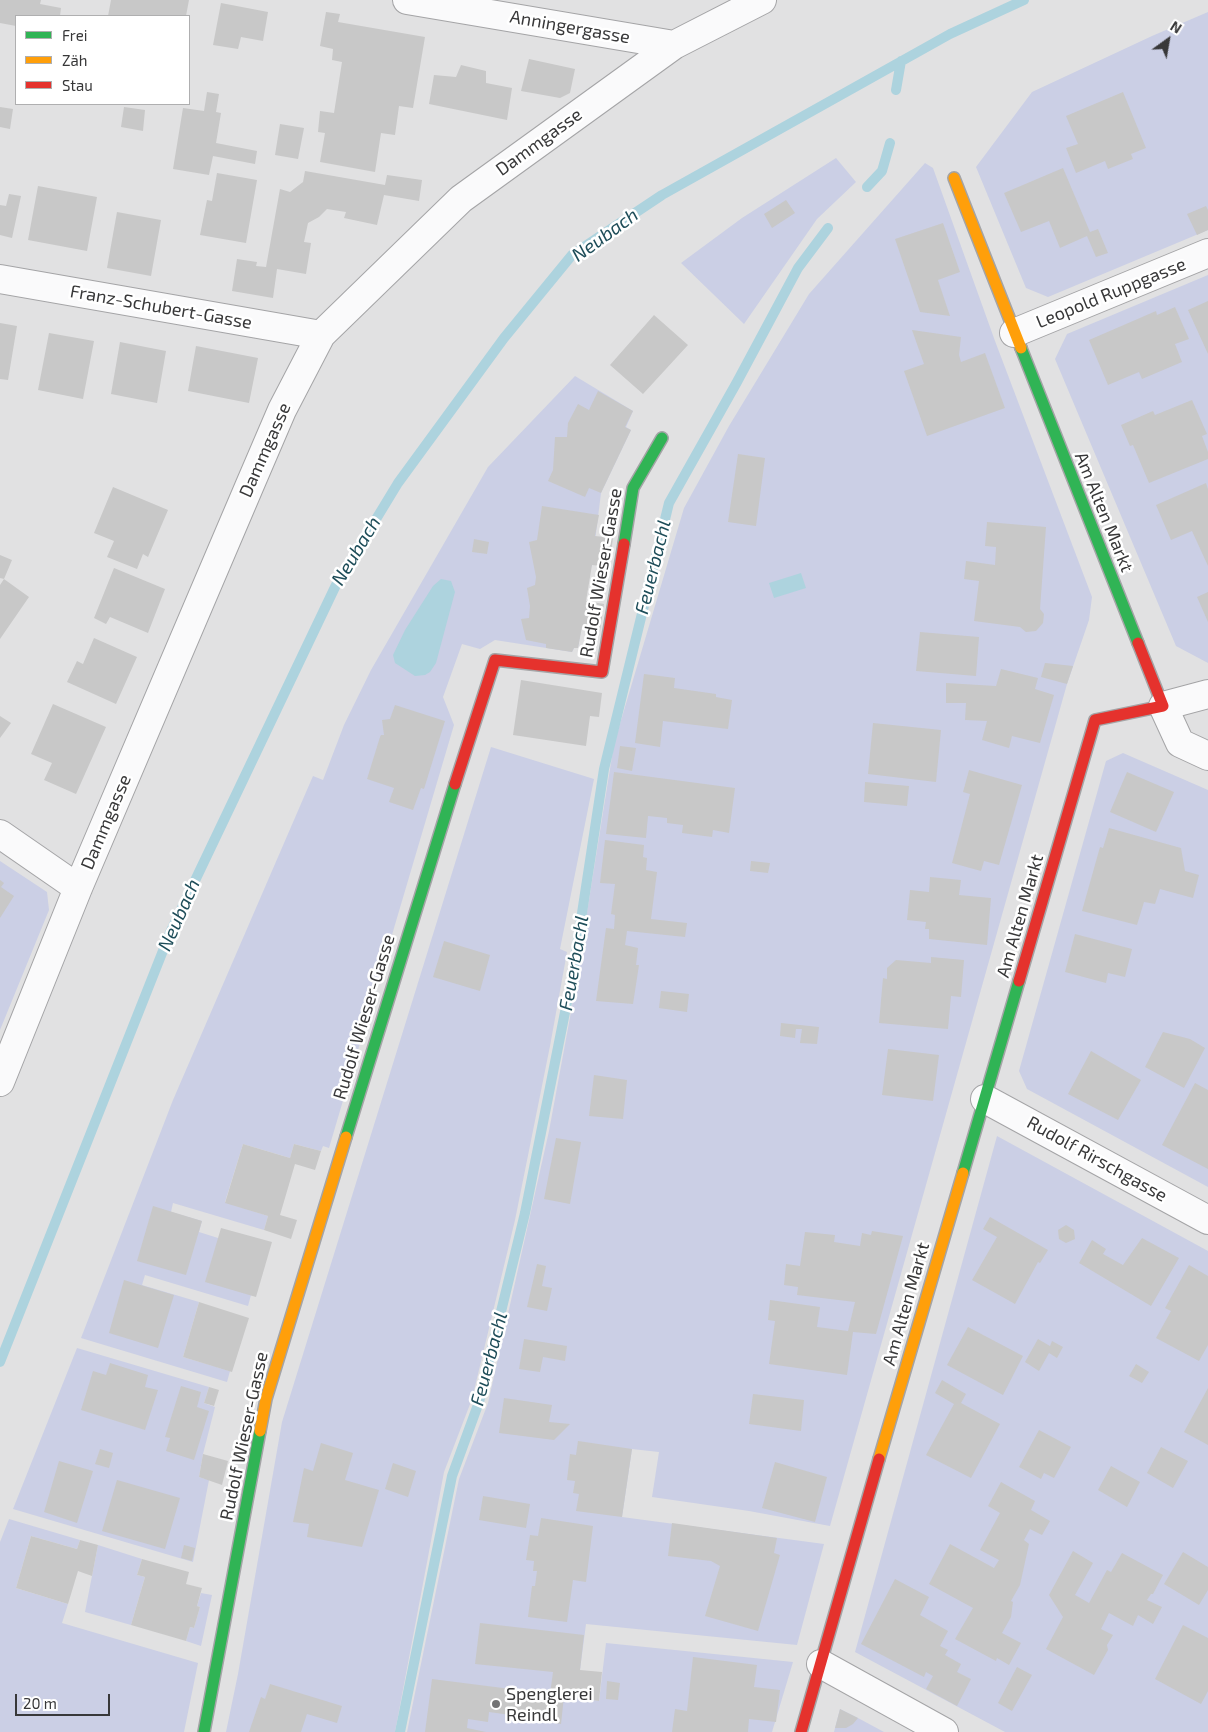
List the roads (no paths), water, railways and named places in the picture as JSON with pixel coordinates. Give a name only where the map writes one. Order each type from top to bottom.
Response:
[{"type":"street","name":"Anningergasse","points":[[407,0],[674,45]]},
{"type":"street","name":"Dammgasse","points":[[0,1082],[78,888],[282,410],[321,334],[461,199],[674,45],[762,0]]},
{"type":"street","name":"Am Alten Markt","points":[[801,1732],[854,1541],[986,1099],[1095,720],[1163,706],[954,178]]},
{"type":"street","name":"Leopold Ruppgasse","points":[[1014,333],[1208,253]]},
{"type":"street","name":"Franz-Schubert-Gasse","points":[[0,279],[321,334]]},
{"type":"street","name":"Rudolf Wieser-Gasse","points":[[204,1732],[266,1399],[494,660],[602,672],[633,488],[662,438]]},
{"type":"street","points":[[1208,694],[1163,706],[1180,743],[1208,756]]},
{"type":"street","points":[[0,834],[78,888]]},
{"type":"street","name":"Rudolf Rirschgasse","points":[[986,1099],[1208,1220]]},
{"type":"street","points":[[820,1664],[944,1732]]},
{"type":"waterway","name":"Neubach","points":[[0,1362],[170,933],[336,585],[398,483],[504,338],[572,255],[662,195],[950,34],[1024,0]]},
{"type":"waterway","points":[[896,90],[901,61]]},
{"type":"waterway","points":[[867,187],[882,171],[890,143]]},
{"type":"waterway","name":"Feuerbachl","points":[[400,1732],[452,1476],[479,1402],[525,1213],[573,972],[604,769],[669,503],[798,268],[828,228]]},
{"type":"place","name":"Spenglerei Reindl","points":[[496,1704]]}]
